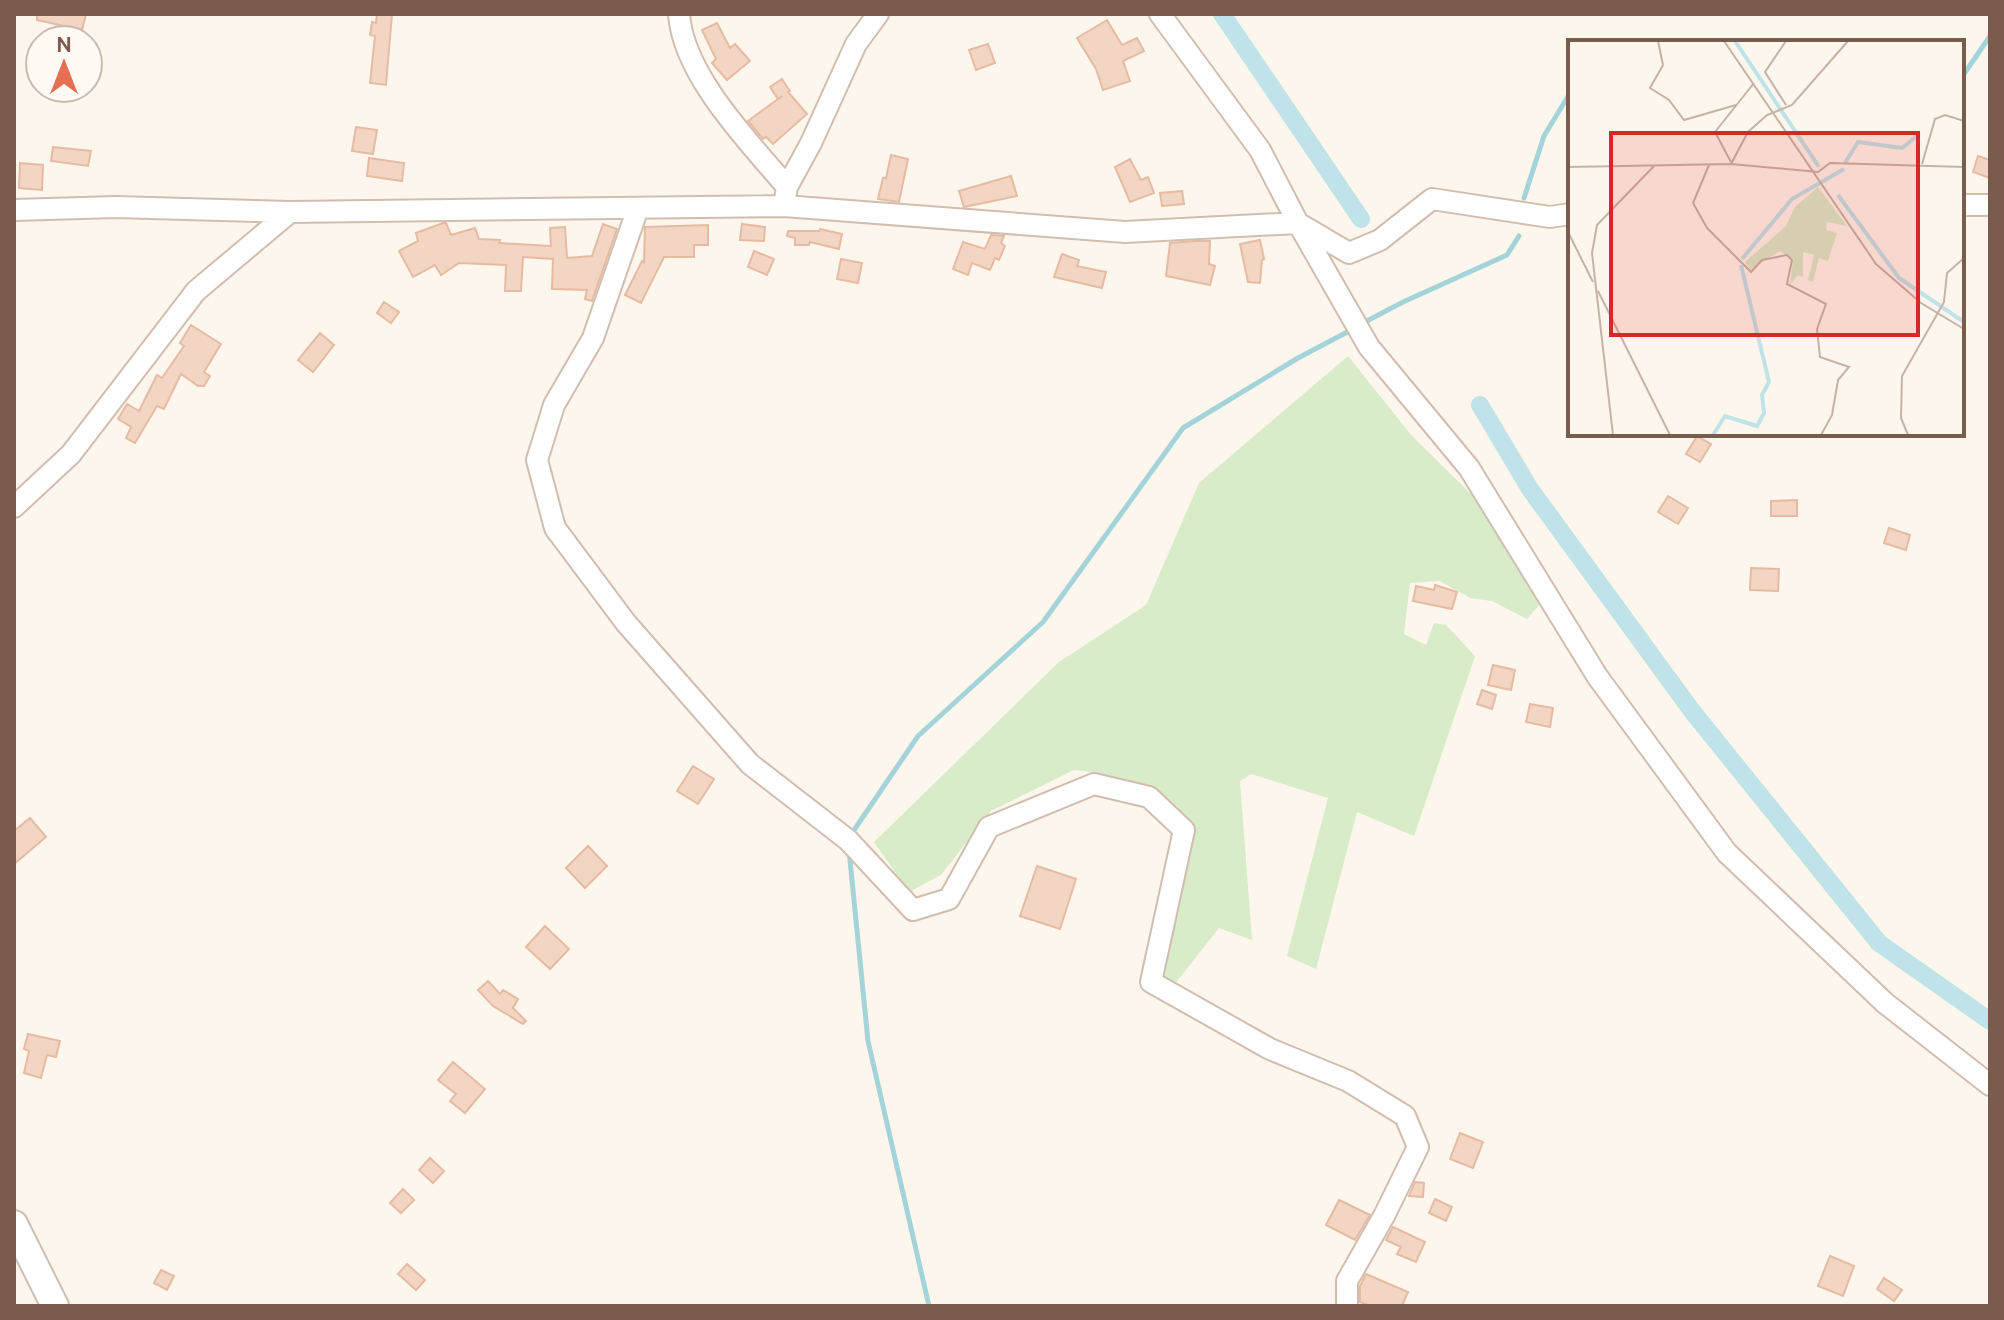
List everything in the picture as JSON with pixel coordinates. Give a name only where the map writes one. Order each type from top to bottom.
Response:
[{"type":"street","points":[[679,14],[689,53],[718,104],[786,196]]},
{"type":"street","points":[[786,196],[856,44],[878,14]]},
{"type":"street","points":[[1160,14],[1260,150],[1369,347],[1469,468],[1597,676],[1727,853],[1885,1003],[1990,1085]]},
{"type":"street","points":[[14,210],[116,207],[290,212],[638,208],[786,196],[1125,232],[1298,223],[1349,253],[1380,240],[1432,199],[1550,217],[1568,214]]},
{"type":"street","points":[[1964,205],[1990,205]]},
{"type":"street","points":[[638,208],[593,338],[554,405],[537,460],[555,528],[626,623],[750,764],[848,840],[913,910],[949,899],[989,827],[1094,784],[1149,797],[1184,830],[1151,982],[1270,1049],[1348,1081],[1405,1116],[1418,1147],[1347,1281],[1347,1306]]},
{"type":"street","points":[[14,507],[71,454],[196,291],[290,212]]},
{"type":"street","points":[[14,1224],[55,1306]]},
{"type":"green space","points":[[1348,356],[1412,436],[1475,498],[1540,604],[1527,619],[1492,601],[1470,598],[1440,581],[1410,583],[1404,634],[1426,645],[1434,623],[1446,625],[1475,656],[1414,836],[1357,812],[1316,969],[1287,956],[1328,798],[1251,774],[1240,781],[1252,940],[1219,928],[1170,990],[1156,978],[1189,829],[1154,796],[1101,773],[1074,770],[991,811],[941,875],[909,892],[874,842],[1059,662],[1146,605],[1199,483]]},
{"type":"building","points":[[37,14],[86,14],[84,24],[55,24],[37,20]]},
{"type":"building","points":[[377,14],[392,14],[386,85],[370,83],[375,36],[370,35]]},
{"type":"building","points":[[1107,20],[1122,45],[1137,38],[1144,51],[1123,61],[1130,81],[1103,90],[1096,69],[1077,38]]},
{"type":"building","points":[[717,23],[730,48],[735,44],[750,61],[727,80],[712,63],[716,59],[702,30]]},
{"type":"building","points":[[988,44],[995,63],[976,70],[969,50]]},
{"type":"building","points":[[782,79],[788,92],[807,114],[773,144],[766,137],[763,139],[748,121],[778,99],[770,87]]},
{"type":"building","points":[[356,127],[377,130],[373,154],[352,151]]},
{"type":"building","points":[[53,147],[91,151],[88,166],[51,161]]},
{"type":"building","points":[[891,155],[908,159],[899,202],[878,199]]},
{"type":"building","points":[[1978,156],[1990,160],[1990,178],[1973,172]]},
{"type":"building","points":[[369,158],[404,163],[402,181],[367,176]]},
{"type":"building","points":[[1130,159],[1141,180],[1148,177],[1154,193],[1130,202],[1115,167]]},
{"type":"building","points":[[20,163],[43,165],[42,190],[19,188]]},
{"type":"building","points":[[1011,176],[1017,196],[964,207],[959,191]]},
{"type":"building","points":[[1182,191],[1184,204],[1162,206],[1160,193]]},
{"type":"building","points":[[446,223],[451,235],[475,228],[479,239],[551,246],[550,228],[565,227],[567,258],[592,256],[603,224],[617,229],[592,301],[585,299],[587,290],[552,289],[553,259],[523,257],[521,291],[505,291],[506,265],[459,263],[441,275],[435,265],[413,277],[399,251],[418,241],[416,233]]},
{"type":"building","points":[[742,224],[765,227],[764,241],[740,240]]},
{"type":"building","points":[[708,225],[708,245],[694,245],[694,257],[664,257],[641,303],[625,295],[644,262],[645,227]]},
{"type":"building","points":[[820,229],[842,234],[839,249],[810,242],[809,245],[795,245],[795,238],[787,236],[788,231]]},
{"type":"building","points":[[991,235],[1004,236],[1001,243],[1005,246],[990,270],[972,263],[968,275],[953,269],[963,242],[985,249]]},
{"type":"building","points":[[1260,240],[1264,259],[1260,283],[1248,282],[1240,244]]},
{"type":"building","points":[[1210,241],[1209,264],[1215,266],[1210,285],[1166,276],[1170,243]]},
{"type":"building","points":[[754,251],[774,259],[767,275],[748,267]]},
{"type":"building","points":[[1062,254],[1079,260],[1077,266],[1106,272],[1102,288],[1054,277]]},
{"type":"building","points":[[841,259],[862,263],[858,283],[837,279]]},
{"type":"building","points":[[384,302],[399,312],[391,323],[377,313]]},
{"type":"building","points":[[191,325],[221,344],[204,372],[210,376],[204,386],[198,386],[181,374],[164,409],[157,406],[135,443],[126,438],[131,427],[118,419],[127,404],[139,411],[157,375],[162,378],[184,346],[180,343]]},
{"type":"building","points":[[320,333],[334,345],[313,372],[298,360]]},
{"type":"building","points":[[1697,436],[1711,444],[1700,462],[1686,454]]},
{"type":"building","points":[[1668,496],[1688,508],[1678,524],[1658,512]]},
{"type":"building","points":[[1797,500],[1797,516],[1771,516],[1771,501]]},
{"type":"building","points":[[1889,528],[1910,535],[1906,550],[1884,543]]},
{"type":"building","points":[[1751,568],[1779,569],[1778,591],[1750,590]]},
{"type":"building","points":[[1435,585],[1457,592],[1452,609],[1413,601],[1416,586],[1434,590]]},
{"type":"building","points":[[1493,665],[1515,670],[1511,690],[1488,685]]},
{"type":"building","points":[[1482,690],[1496,695],[1492,709],[1477,704]]},
{"type":"building","points":[[1530,704],[1553,708],[1550,727],[1526,722]]},
{"type":"building","points":[[693,766],[714,779],[698,804],[677,791]]},
{"type":"building","points":[[30,818],[46,837],[14,864],[14,831]]},
{"type":"building","points":[[588,846],[607,866],[585,888],[566,868]]},
{"type":"building","points":[[1037,866],[1076,879],[1060,929],[1020,916]]},
{"type":"building","points":[[545,926],[569,949],[550,969],[526,947]]},
{"type":"building","points":[[488,981],[500,994],[503,990],[518,999],[513,1008],[526,1021],[523,1024],[493,1006],[478,990]]},
{"type":"building","points":[[28,1034],[60,1041],[56,1057],[47,1055],[41,1078],[24,1073],[29,1051],[24,1049]]},
{"type":"building","points":[[453,1062],[485,1089],[465,1113],[450,1101],[456,1094],[438,1080]]},
{"type":"building","points":[[1460,1133],[1483,1142],[1473,1168],[1450,1159]]},
{"type":"building","points":[[430,1158],[444,1171],[433,1183],[419,1170]]},
{"type":"building","points":[[1415,1182],[1424,1183],[1423,1197],[1409,1196]]},
{"type":"building","points":[[403,1189],[414,1200],[401,1213],[390,1203]]},
{"type":"building","points":[[1435,1199],[1452,1207],[1446,1221],[1429,1213]]},
{"type":"building","points":[[1339,1200],[1370,1215],[1355,1240],[1326,1225]]},
{"type":"building","points":[[1393,1227],[1425,1242],[1416,1262],[1397,1254],[1401,1247],[1386,1240]]},
{"type":"building","points":[[1830,1256],[1854,1266],[1843,1296],[1818,1286]]},
{"type":"building","points":[[407,1264],[425,1280],[416,1290],[398,1274]]},
{"type":"building","points":[[161,1270],[174,1276],[167,1290],[154,1283]]},
{"type":"building","points":[[1366,1274],[1408,1292],[1402,1306],[1371,1306],[1360,1302],[1360,1286]]},
{"type":"building","points":[[1884,1278],[1902,1290],[1894,1301],[1877,1289]]},
{"type":"waterway","points":[[1222,14],[1361,219]]},
{"type":"waterway","points":[[1964,74],[1990,36]]},
{"type":"waterway","points":[[1524,198],[1544,136],[1568,96]]},
{"type":"waterway","points":[[1361,324],[1507,255],[1519,236]]},
{"type":"waterway","points":[[850,836],[918,736],[1043,622],[1183,428],[1298,358],[1353,329]]},
{"type":"waterway","points":[[1480,405],[1530,489],[1692,711],[1879,943],[1990,1021]]},
{"type":"waterway","points":[[849,850],[868,1041],[929,1306]]}]
